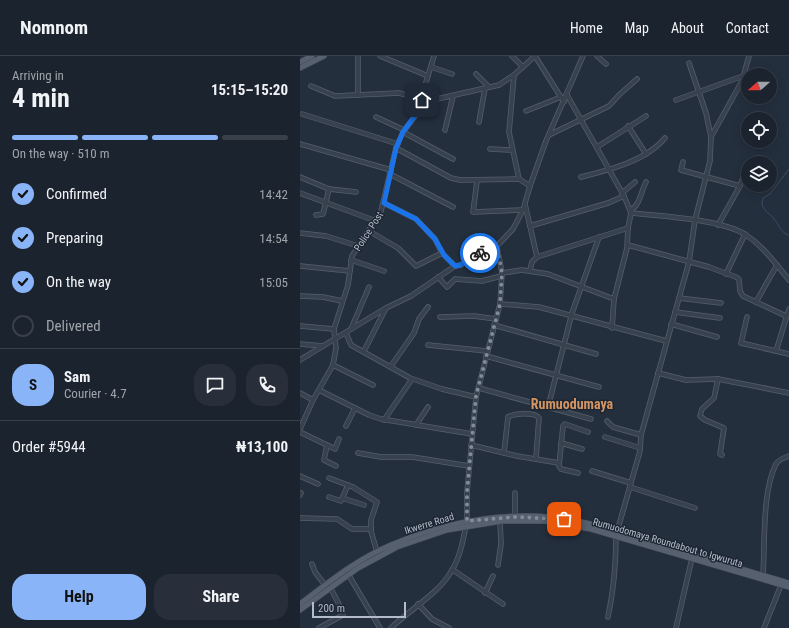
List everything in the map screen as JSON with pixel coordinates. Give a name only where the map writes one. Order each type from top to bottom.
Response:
[{"type":"main road","points":[[300,62],[312,56]]},
{"type":"main road","points":[[300,68],[324,56]]},
{"type":"main road","name":"Ikwerre Road","points":[[300,604],[328,586],[346,570],[377,552],[428,531],[467,523],[515,517],[549,518],[576,521],[789,584]]},
{"type":"main road","name":"Rumuodomaya Roundabout to Igwuruta","points":[[300,610],[328,586],[383,553],[411,541],[467,523],[500,521],[530,520],[616,533],[692,558],[789,587]]},
{"type":"street","points":[[358,56],[358,95]]},
{"type":"street","points":[[380,56],[428,76]]},
{"type":"street","name":"Police Post","points":[[300,427],[313,400],[333,365],[336,355],[334,329],[348,285],[351,260],[358,246],[376,221],[384,203],[397,146],[404,131],[416,114],[422,100],[434,56]]},
{"type":"street","points":[[512,56],[523,67]]},
{"type":"street","points":[[311,86],[335,96],[406,94],[422,100],[436,100],[503,83],[535,56],[564,102]]},
{"type":"street","points":[[300,360],[386,308],[411,296],[455,266],[460,265],[473,256],[497,246],[513,229],[523,210],[530,186],[549,136],[583,56]]},
{"type":"street","points":[[597,56],[606,64]]},
{"type":"street","points":[[745,68],[749,56]]},
{"type":"street","points":[[608,617],[615,586],[616,533],[640,448],[641,435],[666,341],[689,262],[695,220],[710,160],[711,137],[700,92],[689,63]]},
{"type":"street","points":[[431,67],[452,74]]},
{"type":"street","points":[[476,74],[487,88]]},
{"type":"street","points":[[514,75],[509,118],[509,132],[519,179]]},
{"type":"street","points":[[676,100],[741,77]]},
{"type":"street","points":[[549,136],[609,106],[637,79]]},
{"type":"street","points":[[711,137],[741,80]]},
{"type":"street","points":[[479,122],[487,88]]},
{"type":"street","points":[[567,95],[623,194],[631,212]]},
{"type":"street","points":[[445,130],[453,96]]},
{"type":"street","points":[[526,111],[561,97]]},
{"type":"street","points":[[302,114],[397,146],[451,178],[477,181],[519,179],[530,186]]},
{"type":"street","points":[[597,147],[646,116]]},
{"type":"street","points":[[376,117],[453,159]]},
{"type":"street","points":[[628,126],[646,154]]},
{"type":"street","points":[[581,177],[608,169],[646,154],[658,146],[665,138]]},
{"type":"street","points":[[300,144],[390,172],[453,206]]},
{"type":"street","points":[[490,149],[512,150]]},
{"type":"street","points":[[683,162],[681,170],[740,186]]},
{"type":"street","points":[[300,177],[329,189],[356,192]]},
{"type":"street","points":[[477,181],[473,212],[523,210]]},
{"type":"street","points":[[530,226],[608,203],[623,194],[635,182]]},
{"type":"street","points":[[612,328],[614,299],[628,245],[628,228],[631,212],[638,202],[646,182]]},
{"type":"street","points":[[718,224],[741,183]]},
{"type":"street","points":[[316,215],[323,214],[329,189]]},
{"type":"street","points":[[300,193],[376,221]]},
{"type":"street","points":[[525,201],[537,257]]},
{"type":"street","points":[[384,203],[416,219],[435,239],[442,252],[455,266]]},
{"type":"street","points":[[631,212],[718,224],[745,234],[777,265],[789,280]]},
{"type":"street","points":[[530,270],[532,262],[537,257],[628,228]]},
{"type":"street","points":[[369,231],[398,248],[416,266],[442,252]]},
{"type":"street","points":[[300,233],[326,236],[358,246]]},
{"type":"street","points":[[726,274],[745,234]]},
{"type":"street","points":[[548,407],[571,316],[599,237]]},
{"type":"street","points":[[628,245],[689,262],[739,279],[740,291],[743,296],[786,316]]},
{"type":"street","points":[[391,628],[438,588],[453,570],[462,545],[467,523],[469,466],[476,396],[500,304],[501,275],[497,246]]},
{"type":"street","points":[[351,260],[384,271]]},
{"type":"street","points":[[756,302],[777,265]]},
{"type":"street","points":[[300,266],[350,271]]},
{"type":"street","points":[[438,277],[447,287],[455,279],[482,281],[501,275],[530,270],[548,274],[614,299]]},
{"type":"street","points":[[351,329],[369,287]]},
{"type":"street","points":[[300,296],[323,297],[342,301]]},
{"type":"street","points":[[679,298],[720,303]]},
{"type":"street","points":[[500,304],[539,307],[612,328],[634,331],[666,341]]},
{"type":"street","points":[[391,366],[414,333],[419,320],[428,307]]},
{"type":"street","points":[[364,351],[386,308]]},
{"type":"street","points":[[776,351],[789,309]]},
{"type":"street","points":[[675,312],[720,318]]},
{"type":"street","points":[[440,317],[474,316],[496,319]]},
{"type":"street","points":[[747,317],[742,343],[789,354]]},
{"type":"street","points":[[671,324],[717,337]]},
{"type":"street","points":[[494,325],[596,354]]},
{"type":"street","points":[[300,326],[334,329]]},
{"type":"street","points":[[346,333],[349,343],[412,379],[442,389],[476,396]]},
{"type":"street","points":[[300,344],[323,346]]},
{"type":"street","points":[[428,345],[487,351]]},
{"type":"street","points":[[486,356],[599,387]]},
{"type":"street","points":[[333,365],[373,384]]},
{"type":"street","points":[[658,373],[686,380],[718,379],[789,393]]},
{"type":"street","points":[[384,420],[412,379]]},
{"type":"street","points":[[718,379],[714,398],[702,409],[700,416],[705,420],[724,428],[720,454],[722,456]]},
{"type":"street","points":[[479,388],[592,419]]},
{"type":"street","points":[[319,390],[355,408],[384,420],[472,434]]},
{"type":"street","points":[[300,393],[313,400]]},
{"type":"street","points":[[416,425],[428,407]]},
{"type":"street","points":[[346,426],[355,408]]},
{"type":"street","points":[[504,453],[508,417],[517,414],[534,415],[539,418],[536,458]]},
{"type":"street","points":[[607,421],[613,427],[641,435]]},
{"type":"street","points":[[578,473],[561,469],[559,463],[564,424],[588,432]]},
{"type":"street","points":[[300,432],[334,449],[339,439]]},
{"type":"street","points":[[604,437],[640,448]]},
{"type":"street","points":[[561,443],[582,449]]},
{"type":"street","points":[[327,445],[324,460],[336,466]]},
{"type":"street","points":[[471,445],[504,453],[559,463]]},
{"type":"street","points":[[358,453],[381,457],[412,457],[469,466]]},
{"type":"street","points":[[763,576],[768,494],[776,463],[780,459],[789,456]]},
{"type":"street","points":[[592,471],[695,508]]},
{"type":"street","points":[[300,476],[318,484]]},
{"type":"street","points":[[330,478],[348,485],[377,502],[371,520],[371,528],[377,552]]},
{"type":"street","points":[[330,497],[341,501],[348,485]]},
{"type":"street","points":[[515,493],[515,517]]},
{"type":"street","points":[[342,498],[364,505]]},
{"type":"street","points":[[300,518],[337,520],[352,529],[371,528]]},
{"type":"street","points":[[498,565],[501,544],[500,521]]},
{"type":"street","points":[[676,628],[692,558]]},
{"type":"street","points":[[312,564],[315,572],[328,586],[343,612],[343,615],[318,628]]},
{"type":"street","points":[[453,570],[484,593],[503,604]]},
{"type":"street","points":[[348,574],[380,628]]},
{"type":"street","points":[[484,593],[493,576]]},
{"type":"street","points":[[764,628],[781,585]]},
{"type":"street","points":[[418,604],[432,619],[449,628]]},
{"type":"waterway","points":[[789,169],[770,194],[763,198],[762,204],[764,209],[776,221],[782,231],[789,235]]},
{"type":"way so far","points":[[480,253],[491,247],[497,246],[502,273],[500,304],[476,396],[467,492],[467,521],[515,517],[564,519]]},
{"type":"district","name":"Rumuodumaya","points":[[572,404]]},
{"type":"route","points":[[422,100],[416,114],[403,132],[396,148],[384,203],[416,219],[435,239],[444,255],[455,266],[460,265],[480,253]]}]
